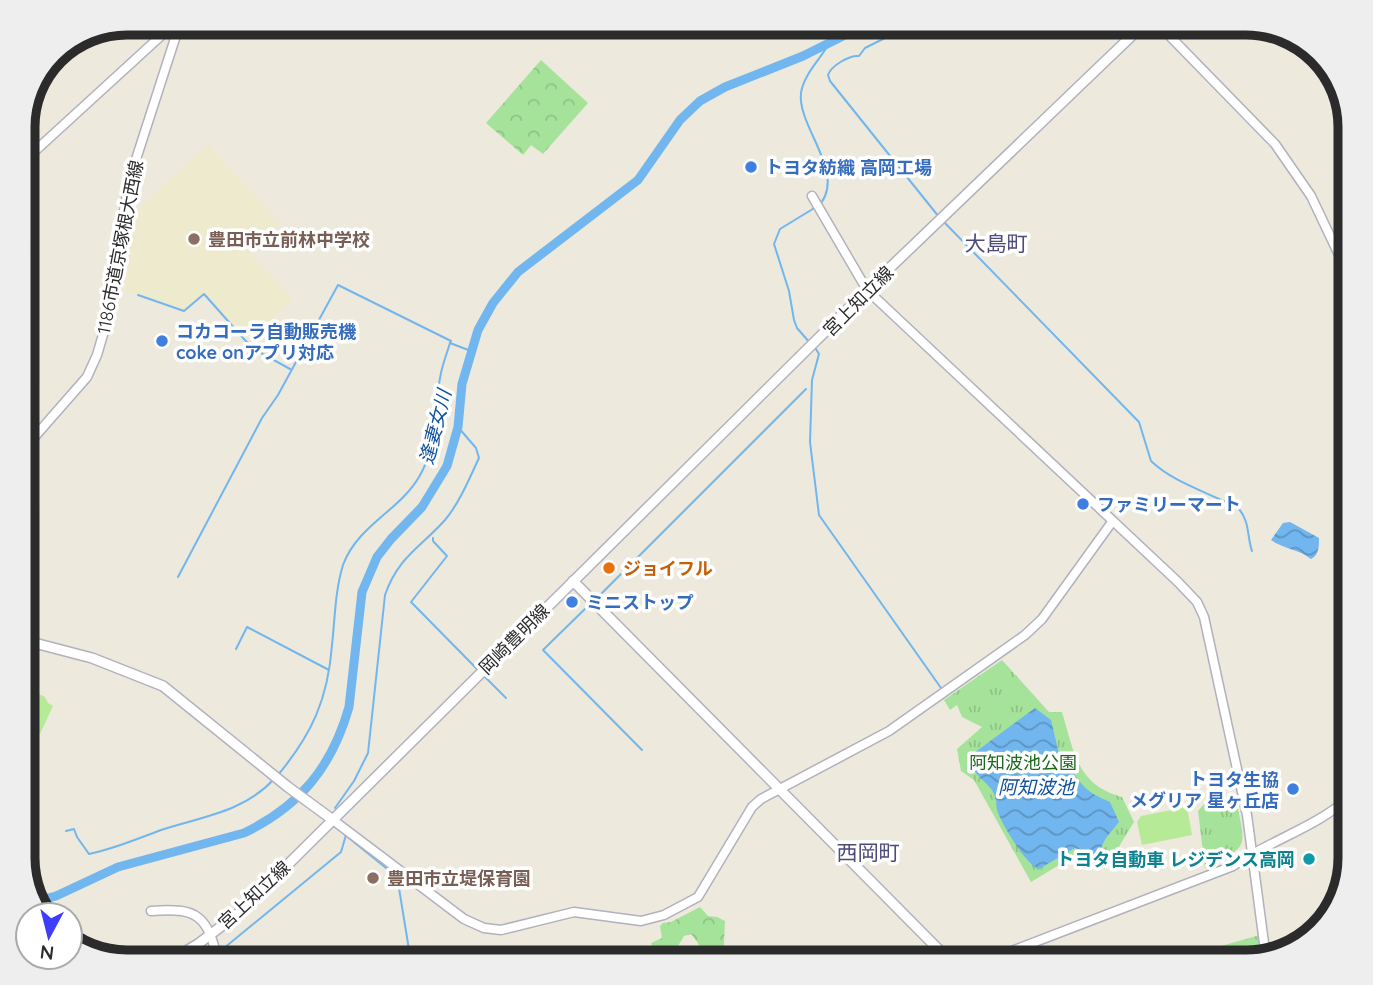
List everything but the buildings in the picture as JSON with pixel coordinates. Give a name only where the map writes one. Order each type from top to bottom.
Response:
[{"type":"main road","name":"宮上知立線","points":[[573,581],[867,290],[1133,35]]},
{"type":"main road","points":[[573,581],[939,950]]},
{"type":"main road","name":"岡崎豊明線","points":[[333,820],[573,581]]},
{"type":"main road","points":[[35,643],[93,659],[163,685],[288,787],[333,820]]},
{"type":"main road","name":"宮上知立線","points":[[186,950],[240,912],[333,820]]},
{"type":"street","points":[[35,151],[165,35]]},
{"type":"street","name":"1186市道京塚根大西線","points":[[35,438],[87,377],[97,355],[105,328],[129,181],[174,35]]},
{"type":"street","points":[[1169,35],[1275,144],[1311,197],[1338,253]]},
{"type":"street","points":[[815,203],[867,290],[1178,582],[1196,603],[1203,617],[1254,853],[1265,948]]},
{"type":"street","points":[[333,820],[464,919],[478,926],[493,930],[508,929],[574,912],[641,921],[664,915],[698,897],[752,807],[761,799],[889,731],[1013,646],[1042,618],[1112,522]]},
{"type":"street","points":[[1014,950],[1213,874],[1324,816],[1338,806]]},
{"type":"street","points":[[151,911],[185,910],[196,917],[211,934],[215,950]]},
{"type":"shaded area","name":"豊田市立前林中学校","points":[[208,144],[280,224],[249,254],[293,299],[249,342],[204,293],[184,311],[123,290],[118,281],[128,218]]},
{"type":"green space","points":[[541,60],[588,103],[543,154],[531,145],[523,155],[486,123]]},
{"type":"green space","name":"阿知波池公園","points":[[1002,660],[1049,712],[1062,712],[1074,753],[1086,775],[1107,792],[1122,797],[1134,822],[1105,869],[1074,856],[1031,882],[974,780],[961,771],[957,749],[982,727],[962,717],[957,705],[950,710],[944,700]]},
{"type":"green space","points":[[35,692],[45,697],[53,706],[40,734],[35,731]]},
{"type":"green space","points":[[1236,798],[1242,827],[1242,843],[1231,854],[1205,868],[1198,811],[1204,804]]},
{"type":"green space","points":[[1187,807],[1192,835],[1142,845],[1137,822],[1141,816]]},
{"type":"green space","points":[[700,907],[708,916],[725,921],[724,950],[700,950],[691,934],[684,936],[672,950],[653,950],[651,943],[662,938],[660,926]]},
{"type":"green space","points":[[1260,935],[1262,948],[1207,950]]},
{"type":"water","points":[[1290,522],[1319,538],[1317,553],[1311,559],[1271,540],[1283,523]]},
{"type":"water","name":"阿知波池","points":[[1035,708],[1051,720],[1059,754],[1086,789],[1110,802],[1119,822],[1097,855],[1075,848],[1039,869],[1015,843],[999,816],[992,790],[971,763],[974,753]]},
{"type":"waterway","name":"逢妻女川","points":[[44,899],[118,867],[244,833],[282,810],[311,782],[333,748],[349,707],[362,592],[377,557],[422,507],[447,466],[458,427],[462,384],[478,330],[493,303],[518,272],[638,180],[680,120],[700,101],[725,87],[803,56],[845,35]]},
{"type":"waterway","points":[[891,35],[865,48],[859,56],[841,62],[828,75],[830,81],[939,217]]},
{"type":"waterway","points":[[821,203],[827,190],[827,177],[806,120],[801,93],[806,79],[831,40]]},
{"type":"waterway","points":[[810,343],[797,328],[794,320],[789,291],[774,244],[780,229],[816,207]]},
{"type":"waterway","points":[[943,221],[1139,422],[1151,461],[1175,478],[1239,509],[1247,524],[1252,551]]},
{"type":"waterway","points":[[178,577],[262,418],[278,395],[338,285],[451,341],[450,343],[471,351]]},
{"type":"waterway","points":[[138,295],[184,311],[204,294],[252,348],[290,369]]},
{"type":"waterway","points":[[278,775],[309,730],[322,699],[330,664],[340,575],[349,551],[368,529],[411,489],[425,465],[433,439],[441,373],[450,343]]},
{"type":"waterway","points":[[814,346],[819,354],[812,380],[810,442],[819,515],[941,688]]},
{"type":"waterway","points":[[597,598],[806,389]]},
{"type":"waterway","points":[[335,808],[354,781],[368,753],[385,595],[390,582],[410,554],[445,520],[464,490],[479,458],[476,448],[458,427]]},
{"type":"waterway","points":[[433,538],[447,556],[411,602],[478,670]]},
{"type":"waterway","points":[[590,604],[543,650],[642,750]]},
{"type":"waterway","points":[[236,649],[247,627],[329,670]]},
{"type":"waterway","points":[[485,677],[506,698]]},
{"type":"waterway","points":[[66,831],[74,829],[89,854],[98,852],[236,806],[274,779]]},
{"type":"waterway","points":[[344,834],[391,872],[398,882],[409,950]]},
{"type":"waterway","points":[[222,950],[341,852],[346,835]]},
{"type":"place","name":"トヨタ紡織 高岡工場","points":[[751,167]]},
{"type":"place","name":"豊田市立前林中学校","points":[[194,239]]},
{"type":"place","name":"コカコーラ自動販売機 coke onアプリ対応","points":[[162,341]]},
{"type":"place","name":"ファミリーマート","points":[[1083,504]]},
{"type":"place","name":"ジョイフル","points":[[609,568]]},
{"type":"place","name":"ミニストップ","points":[[572,602]]},
{"type":"place","name":"トヨタ生協 メグリア 星ヶ丘店","points":[[1293,789]]},
{"type":"place","name":"トヨタ自動車 レジデンス高岡","points":[[1309,859]]},
{"type":"place","name":"豊田市立堤保育園","points":[[373,878]]},
{"type":"district","name":"大島町","points":[[996,243]]},
{"type":"district","name":"西岡町","points":[[868,852]]}]
